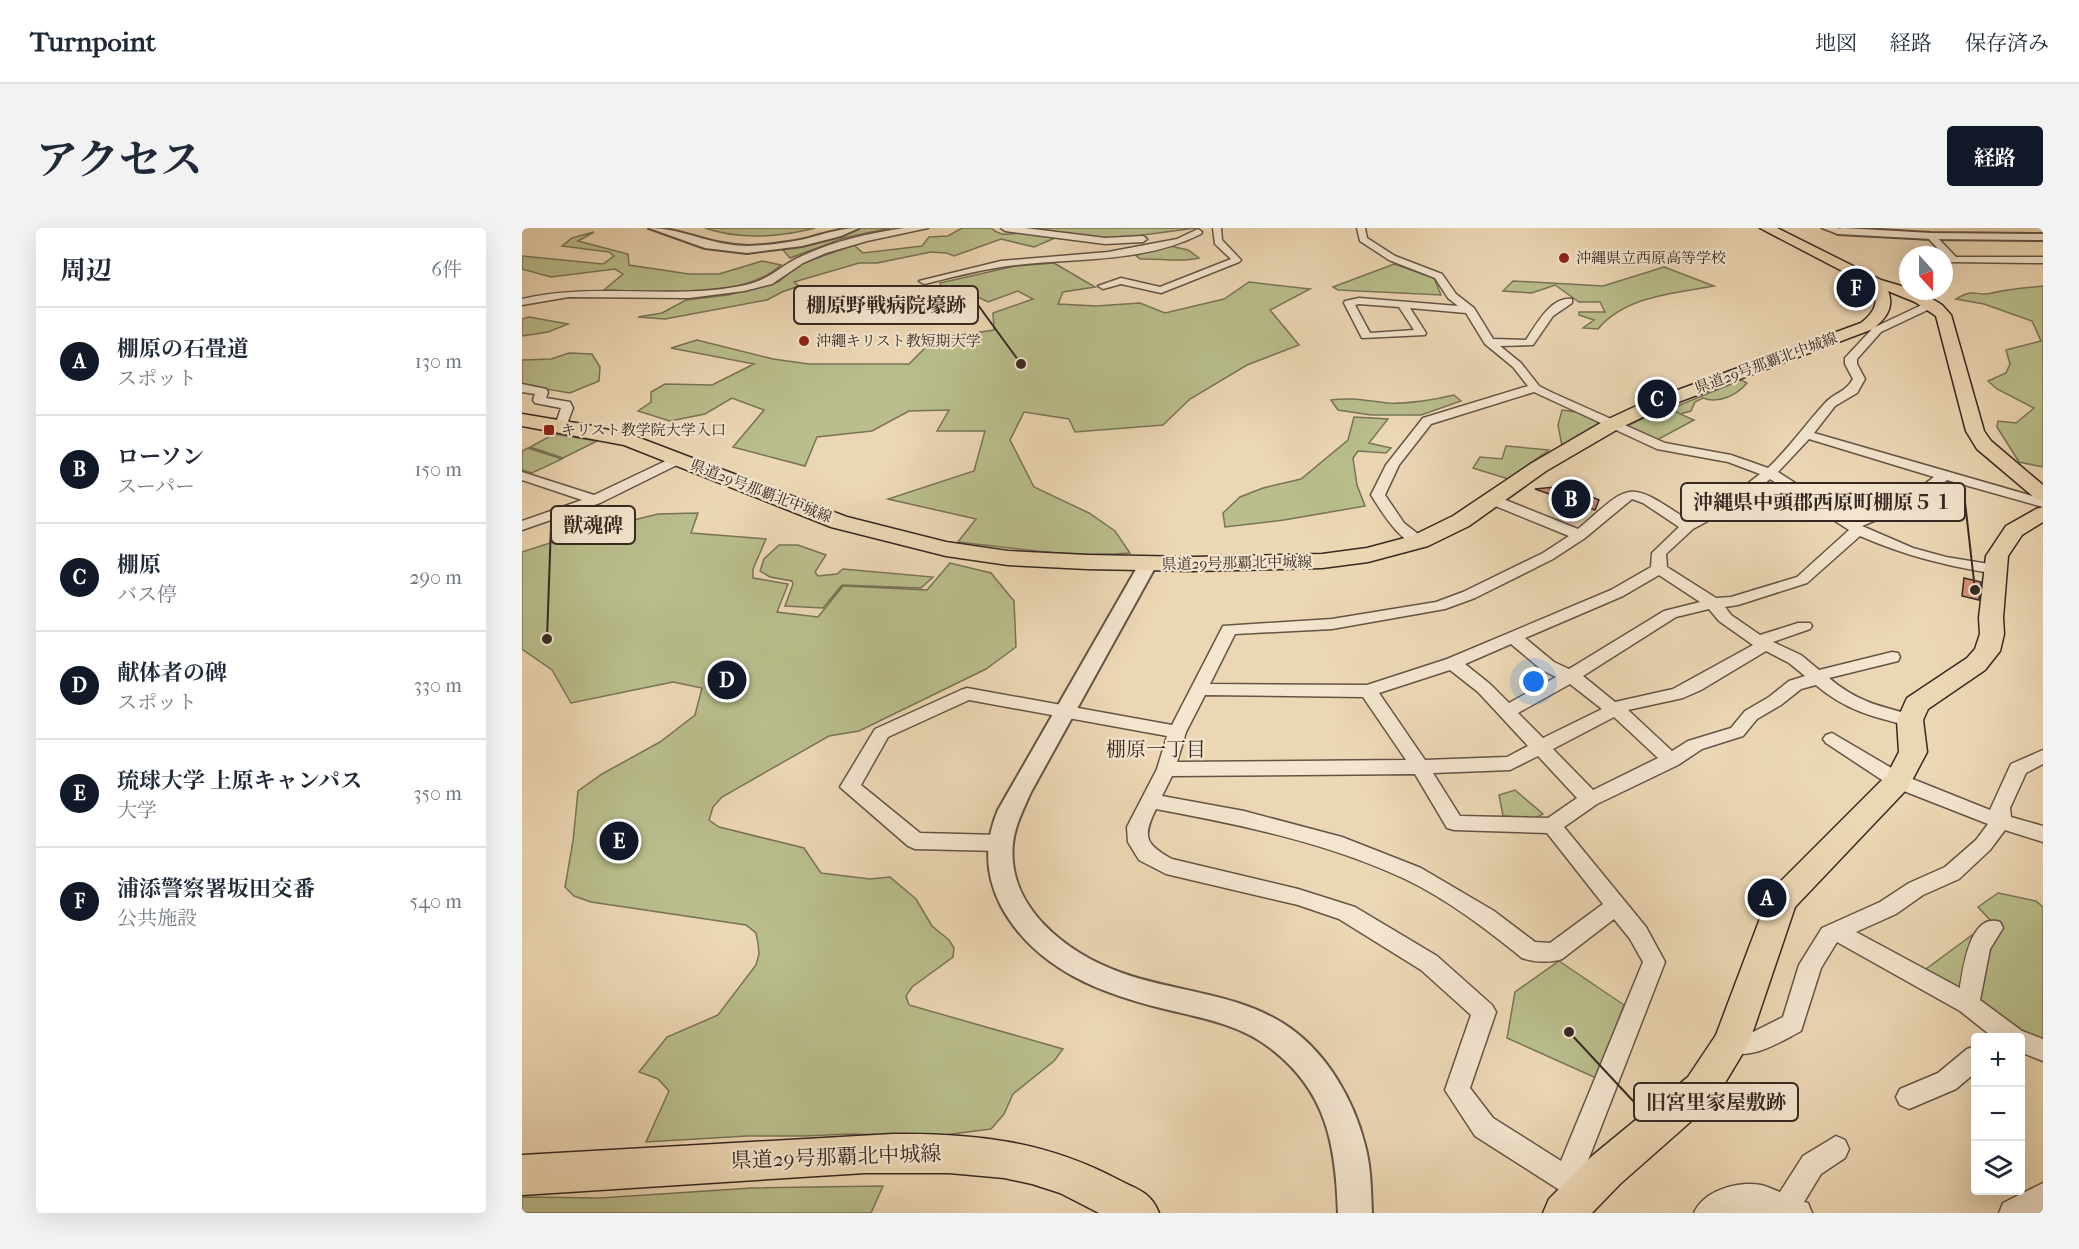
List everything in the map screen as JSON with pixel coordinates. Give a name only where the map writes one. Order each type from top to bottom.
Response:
[{"type":"main road","points":[[1767,228],[1876,283],[1932,304],[1946,321],[1975,431],[1984,445],[2043,495]]},
{"type":"main road","points":[[1876,283],[1885,304],[1877,324]]},
{"type":"main road","name":"県道29号那覇北中城線","points":[[522,420],[612,436],[678,459],[839,522],[916,543],[1008,558],[1148,564],[1322,561],[1368,555],[1420,541],[1461,521],[1539,467],[1611,425],[1651,406],[1877,324]]},
{"type":"main road","points":[[1570,1196],[1606,1170],[1701,1089],[1731,1043],[1781,901],[1898,781],[1912,752],[1910,720],[1916,704],[1976,664],[1987,651],[1992,634],[1990,618],[1997,556],[2014,531],[2043,513]]},
{"type":"main road","name":"県道29号那覇北中城線","points":[[522,1175],[757,1159],[941,1152],[994,1157],[1034,1165],[1071,1177],[1139,1213]]},
{"type":"street","points":[[654,228],[708,245],[747,248],[796,243],[854,228]]},
{"type":"street","points":[[522,302],[568,293],[691,296],[714,293],[763,283],[796,262],[860,239],[924,228]]},
{"type":"street","points":[[1005,228],[1105,241],[1132,240],[1216,228],[1217,241],[1236,260],[1161,290],[1121,281],[1103,286]]},
{"type":"street","points":[[1361,228],[1363,239],[1378,250],[1392,258],[1439,276],[1452,297],[1470,310],[1489,342],[1517,365],[1535,388],[1611,425],[1662,446],[1731,459],[1770,473],[1855,528],[1908,551],[1945,561],[1996,569]]},
{"type":"street","points":[[1832,230],[1931,236],[2043,237]]},
{"type":"street","points":[[924,281],[1001,264],[1108,255],[1180,241],[1198,232]]},
{"type":"street","points":[[1931,236],[1953,260],[2043,260]]},
{"type":"street","points":[[1403,304],[1421,333],[1366,336],[1349,303],[1359,301],[1403,304],[1470,310]]},
{"type":"street","points":[[1489,342],[1529,343],[1548,314],[1568,301]]},
{"type":"street","points":[[1659,569],[1659,553],[1688,526],[1734,501],[1770,473],[1791,453],[1831,403],[1853,390],[1859,379],[1851,364],[1851,358],[1877,324],[1932,304]]},
{"type":"street","points":[[522,388],[542,392],[538,400],[566,405],[561,426]]},
{"type":"street","points":[[1420,541],[1399,526],[1378,495],[1382,484],[1419,431],[1427,421],[1535,388]]},
{"type":"street","points":[[1805,434],[1878,458],[2043,503]]},
{"type":"street","points":[[522,526],[595,500],[678,459]]},
{"type":"street","points":[[522,476],[595,500]]},
{"type":"street","points":[[1506,712],[1670,614],[1713,603],[1732,602],[1802,580],[1855,528],[1912,500],[1944,476]]},
{"type":"street","points":[[1552,826],[1638,933],[1654,962],[1570,1196],[1484,1127],[1457,1090],[1484,1012],[1429,963],[1347,914],[1298,897],[1166,866],[1146,854],[1138,842],[1137,827],[1166,769],[1177,732],[1229,629],[1332,624],[1439,606],[1469,595],[1548,556],[1580,535],[1622,498],[1632,494],[1648,500],[1688,526]]},
{"type":"street","points":[[1493,500],[1580,535]]},
{"type":"street","points":[[1148,564],[1019,792],[1000,843],[1001,867],[1007,892],[1020,917],[1041,941],[1075,965],[1117,983],[1227,1012],[1267,1030],[1295,1051],[1331,1099],[1343,1126],[1352,1165],[1355,1213]]},
{"type":"street","points":[[1659,569],[1713,603],[1725,618],[1747,635],[1795,659],[1835,692],[1868,710],[1910,720]]},
{"type":"street","points":[[1197,689],[1368,691],[1453,663],[1617,593],[1659,569]]},
{"type":"street","points":[[1166,769],[1420,767],[1510,763],[1624,705],[1677,694],[1695,686],[1778,633],[1804,626]]},
{"type":"street","points":[[1513,637],[1548,666],[1600,697],[1671,760]]},
{"type":"street","points":[[1368,691],[1420,767],[1454,823],[1552,826],[1590,799],[1671,760],[1695,745],[1737,732],[1751,715],[1775,701],[1795,685],[1813,680],[1816,676],[1892,657]]},
{"type":"street","points":[[1453,663],[1484,688],[1590,799]]},
{"type":"street","points":[[1000,843],[915,841],[850,787],[881,733],[967,694],[1177,732]]},
{"type":"street","points":[[1832,739],[1898,781],[2001,821],[2043,834]]},
{"type":"street","points":[[1731,1043],[1755,1043],[1793,1024],[1810,965],[1830,934],[1888,908],[1916,889],[1952,873],[1983,845],[2001,821],[2000,808],[2018,769],[2043,756]]},
{"type":"street","points":[[1151,801],[1244,818],[1335,842],[1414,874],[1486,917],[1530,951],[1554,952],[1615,907]]},
{"type":"street","points":[[1968,1004],[1978,947],[1992,928]]},
{"type":"street","points":[[1836,931],[1910,974],[1968,1004],[1990,1030]]},
{"type":"street","points":[[2025,1043],[2043,1050]]},
{"type":"street","points":[[1909,1097],[1947,1081],[1971,1061]]},
{"type":"street","points":[[1708,1213],[1724,1201],[1761,1198],[1792,1210],[1812,1165],[1836,1149]]},
{"type":"street","points":[[2013,1213],[2043,1196]]},
{"type":"green space","points":[[705,228],[815,228],[788,233],[746,236]]},
{"type":"green space","points":[[861,228],[890,228],[844,238],[790,258],[783,250]]},
{"type":"green space","points":[[962,228],[991,228],[1002,234],[1026,233],[1055,238],[1034,247],[1001,239],[954,256],[931,252],[877,263],[859,263],[794,282],[799,286],[767,300],[665,319],[638,317],[662,313],[686,300],[728,295],[778,282],[800,264],[854,245],[863,253],[922,246],[929,237],[948,236]]},
{"type":"green space","points":[[1034,228],[1196,228],[1128,237],[1093,238]]},
{"type":"green space","points":[[594,232],[578,241],[628,254],[629,265],[689,274],[719,274],[762,261],[781,265],[765,276],[745,284],[722,289],[672,292],[604,290],[623,274],[615,269],[551,277],[522,269],[522,256],[603,264],[614,256],[609,252],[562,246],[572,238]]},
{"type":"green space","points":[[1170,246],[1188,250],[1199,258],[1140,259],[1133,253]]},
{"type":"green space","points":[[1054,263],[1095,287],[1063,292],[1058,304],[1096,306],[1140,303],[1165,313],[1224,299],[1249,282],[1310,289],[1270,310],[1299,345],[1247,365],[1190,399],[1163,425],[1075,432],[1069,419],[1024,412],[1010,440],[1034,487],[1089,513],[1115,531],[1130,553],[1066,553],[958,542],[976,519],[888,499],[974,471],[985,431],[937,431],[949,410],[909,411],[872,431],[817,437],[805,466],[733,447],[764,410],[732,398],[705,414],[670,421],[638,411],[651,402],[651,392],[665,384],[712,385],[754,364],[671,348],[697,340],[773,359],[809,364],[909,364],[929,344],[953,336],[994,330],[993,313],[1033,299],[1018,291],[988,302],[968,292],[943,290],[940,283],[1015,266]]},
{"type":"green space","points":[[1394,264],[1434,278],[1441,295],[1338,290],[1333,287]]},
{"type":"green space","points":[[1664,267],[1714,286],[1667,294],[1636,303],[1622,309],[1598,329],[1583,328],[1594,320],[1579,315],[1579,312],[1605,312],[1600,302],[1579,302],[1555,285],[1532,293],[1503,291],[1513,281],[1603,286]]},
{"type":"green space","points":[[2043,286],[2043,467],[2019,462],[1997,427],[1998,421],[2016,423],[2034,408],[1997,389],[1988,381],[2006,373],[2010,364],[2006,350],[2041,341],[2032,321],[1984,304],[1956,299],[1971,293],[1986,294]]},
{"type":"green space","points":[[529,317],[568,324],[548,332],[522,336],[522,319]]},
{"type":"green space","points":[[569,353],[592,354],[600,367],[599,381],[570,393],[522,385],[522,360],[551,359]]},
{"type":"green space","points":[[1741,380],[1747,383],[1733,395],[1715,400],[1703,398],[1695,402],[1691,411],[1680,414],[1694,420],[1657,440],[1625,427],[1665,408],[1679,413],[1670,409]]},
{"type":"green space","points":[[1454,395],[1461,401],[1421,415],[1371,415],[1338,410],[1331,400],[1352,399],[1405,403]]},
{"type":"green space","points":[[1562,410],[1577,412],[1600,423],[1562,446],[1558,425]]},
{"type":"green space","points":[[1354,417],[1388,419],[1369,443],[1391,448],[1386,453],[1358,451],[1353,458],[1357,485],[1365,506],[1284,520],[1225,527],[1223,513],[1240,497],[1263,488],[1301,479],[1348,440]]},
{"type":"green space","points":[[554,434],[597,441],[563,458],[530,447]]},
{"type":"green space","points":[[1506,446],[1549,450],[1508,479],[1473,468],[1480,457],[1502,459]]},
{"type":"green space","points":[[528,448],[562,459],[532,473],[522,470],[522,451]]},
{"type":"green space","points":[[698,513],[691,533],[766,539],[753,569],[753,578],[788,584],[777,612],[818,617],[843,586],[927,590],[950,563],[991,573],[1014,601],[1016,647],[986,669],[859,731],[829,736],[722,797],[713,807],[709,820],[719,827],[804,848],[821,873],[870,879],[890,877],[916,899],[932,926],[949,940],[954,948],[953,957],[912,987],[906,996],[909,1005],[1063,1049],[1054,1061],[1013,1094],[1004,1114],[991,1129],[936,1136],[851,1134],[747,1136],[646,1142],[669,1091],[658,1079],[639,1072],[667,1037],[718,1015],[756,965],[759,954],[756,933],[746,925],[591,902],[574,896],[565,887],[578,791],[602,774],[660,742],[695,715],[702,688],[673,682],[571,703],[552,670],[522,649],[522,552],[581,533],[658,514]]},
{"type":"green space","points":[[779,545],[798,545],[826,555],[815,572],[818,576],[837,574],[843,569],[933,577],[921,588],[842,585],[823,608],[785,606],[792,581],[770,577],[760,571],[764,559]]},
{"type":"green space","points":[[1515,790],[1543,814],[1536,818],[1503,816],[1499,795]]},
{"type":"green space","points":[[1998,893],[2036,901],[2043,907],[2043,1046],[2025,1036],[2025,1033],[2020,1033],[1918,975],[1991,921],[1978,907]]},
{"type":"green space","points":[[1559,961],[1624,1005],[1596,1078],[1507,1038],[1515,992]]},
{"type":"green space","points":[[883,1186],[871,1213],[522,1213],[522,1197],[600,1198],[752,1188]]},
{"type":"building","points":[[1565,486],[1599,500],[1595,510],[1535,489]]},
{"type":"building","points":[[1964,578],[1981,582],[1979,600],[1962,596]]},
{"type":"place","name":"沖縄県立西原高等学校","points":[[1564,258]]},
{"type":"place","name":"浦添警察署坂田交番","points":[[1856,288]]},
{"type":"place","name":"沖繩キリスト教短期大学","points":[[804,341]]},
{"type":"place","name":"棚原野戦病院壕跡","points":[[1021,364]]},
{"type":"place","name":"棚原","points":[[1657,399]]},
{"type":"place","name":"キリスト教学院大学入口","points":[[549,430]]},
{"type":"place","name":"ローソン","points":[[1571,499]]},
{"type":"place","name":"沖縄県中頭郡西原町棚原５１","points":[[1975,590]]},
{"type":"place","name":"獣魂碑","points":[[547,639]]},
{"type":"place","name":"献体者の碑","points":[[727,680]]},
{"type":"place","name":"琉球大学 上原キャンパス","points":[[619,841]]},
{"type":"place","name":"棚原の石畳道","points":[[1767,898]]},
{"type":"place","name":"旧宮里家屋敷跡","points":[[1569,1032]]},
{"type":"district","name":"棚原一丁目","points":[[1156,749]]}]
